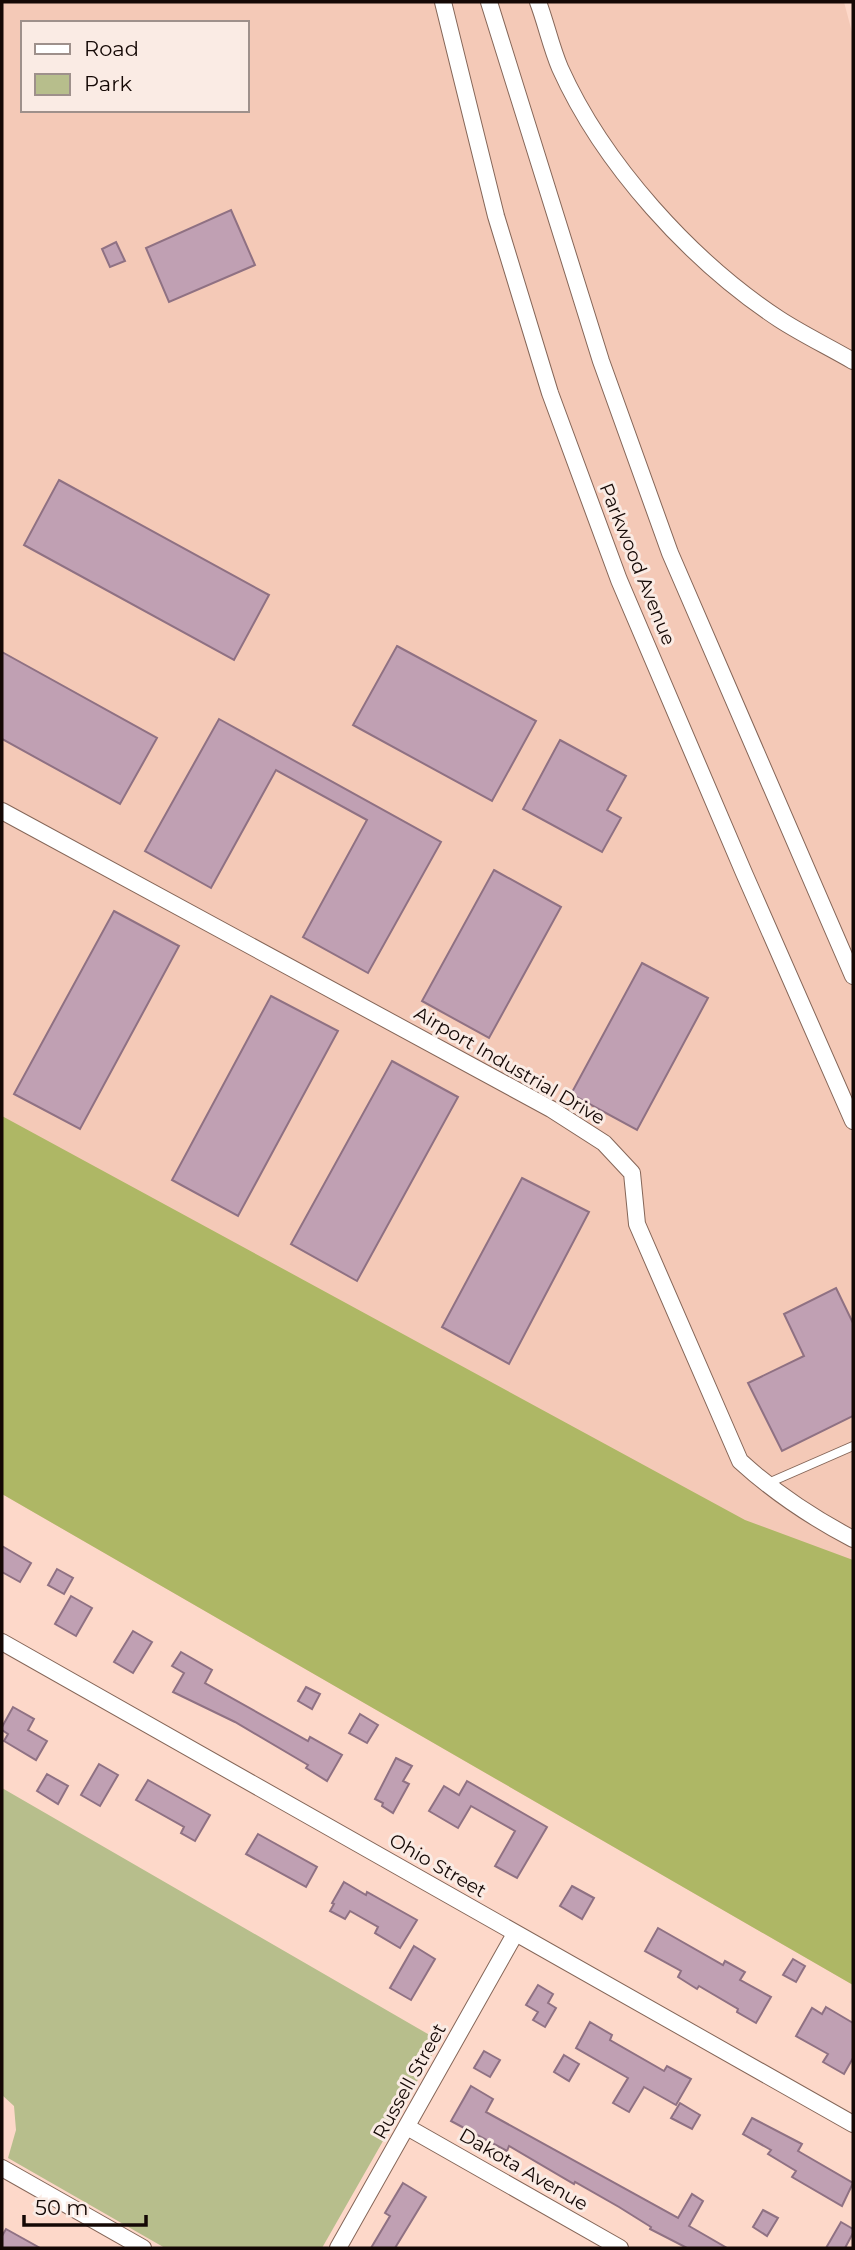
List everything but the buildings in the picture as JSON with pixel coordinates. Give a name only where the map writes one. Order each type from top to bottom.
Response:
[{"type":"street","name":"Parkwood Avenue","points":[[443,2],[496,216],[559,418],[619,580],[853,1121]]},
{"type":"street","points":[[489,2],[601,361],[670,552],[853,976]]},
{"type":"street","points":[[538,2],[560,67],[595,131],[655,212],[716,271],[768,311],[853,360]]},
{"type":"street","name":"Airport Industrial Drive","points":[[2,811],[551,1109],[604,1143],[632,1173],[637,1224],[740,1461],[792,1504],[853,1539]]},
{"type":"street","name":"Ohio Street","points":[[2,1642],[853,2124]]},
{"type":"street","name":"Russell Street","points":[[338,2248],[515,1934]]},
{"type":"street","name":"Dakota Avenue","points":[[407,2127],[620,2248]]},
{"type":"street","points":[[2,2168],[143,2248]]},
{"type":"lane","points":[[765,1484],[853,1446]]},
{"type":"shaded area","points":[[2,2],[844,2],[853,36],[853,1109],[840,1105],[853,1136],[853,1985],[2,1494]]},
{"type":"green space","points":[[2,1116],[745,1520],[853,1560],[853,1985],[2,1494]]},
{"type":"green space","points":[[2,1788],[440,2041],[322,2248],[165,2248],[8,2158],[16,2130],[14,2106],[2,2095]]}]
